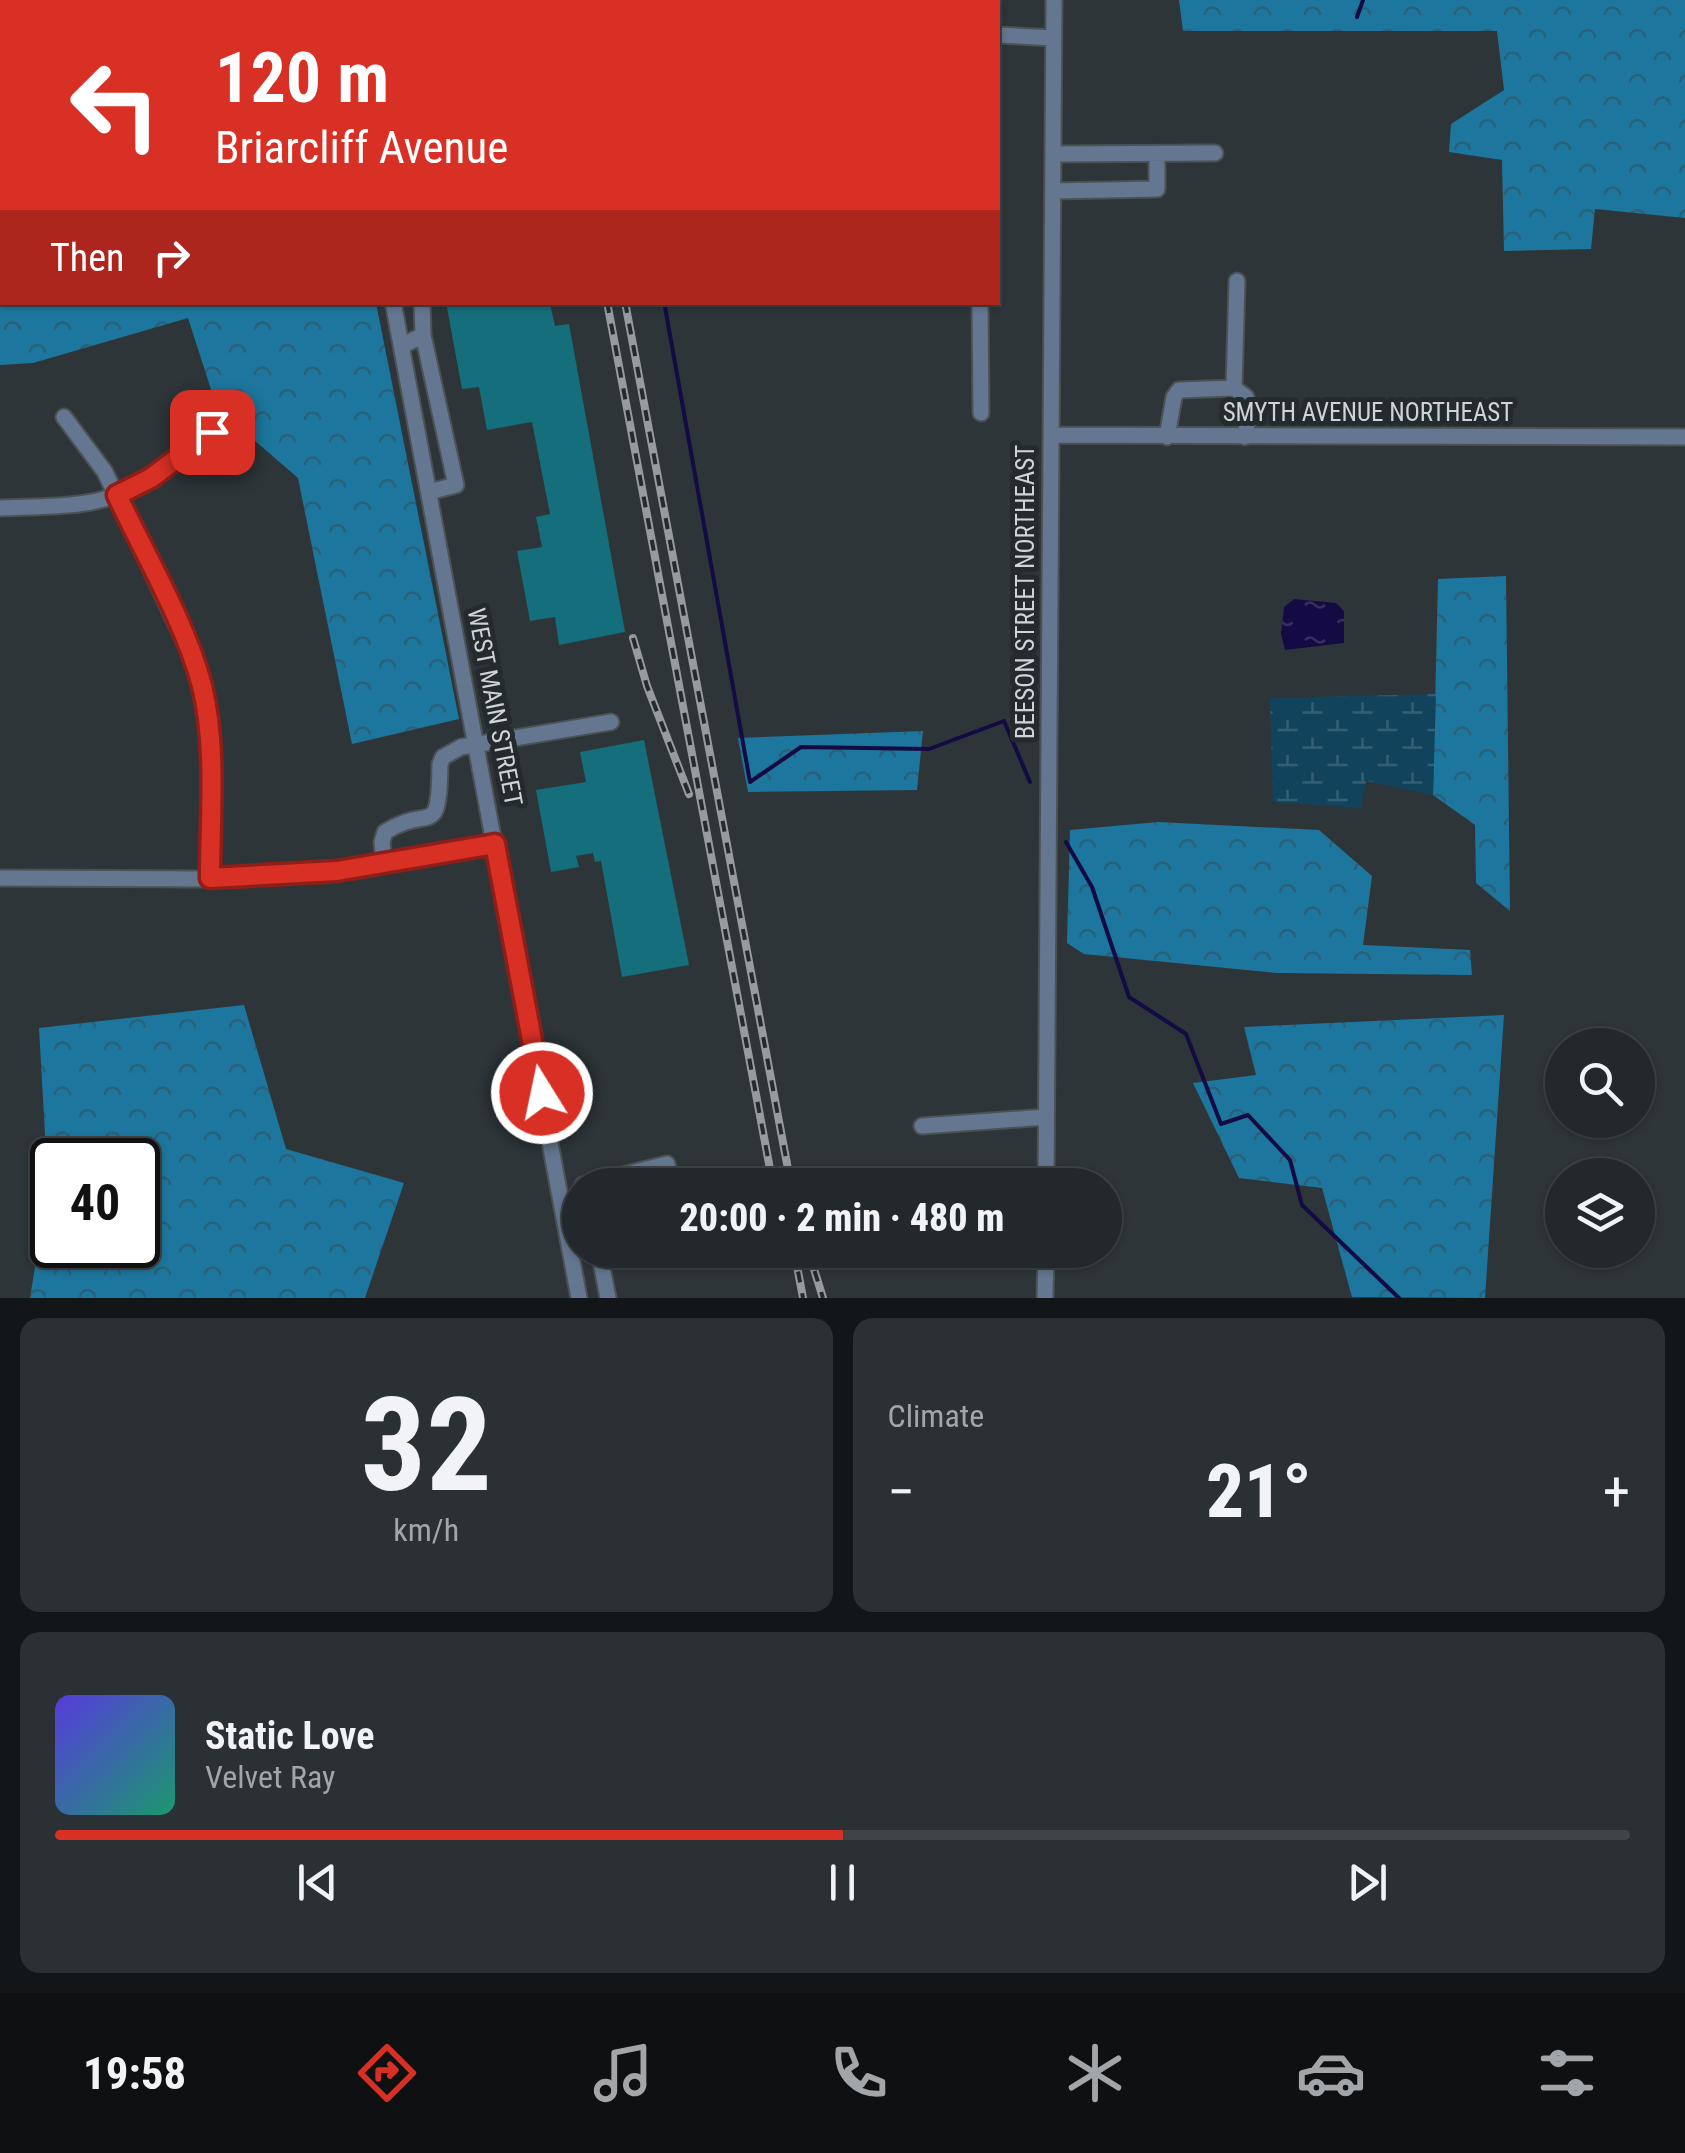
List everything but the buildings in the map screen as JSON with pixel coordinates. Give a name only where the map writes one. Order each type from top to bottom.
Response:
[{"type":"street","name":"BEESON STREET NORTHEAST","points":[[1046,1168],[1054,0]]},
{"type":"street","points":[[1000,35],[1054,38]]},
{"type":"street","points":[[1054,154],[1215,154]]},
{"type":"street","points":[[1053,191],[1157,189],[1157,154]]},
{"type":"street","points":[[1234,388],[1238,281]]},
{"type":"street","name":"WEST MAIN STREET","points":[[395,305],[562,1202]]},
{"type":"street","points":[[422,305],[423,335],[456,486],[429,492]]},
{"type":"street","points":[[980,305],[981,414]]},
{"type":"street","points":[[402,346],[423,335]]},
{"type":"street","points":[[1167,437],[1174,397],[1179,390],[1234,388],[1246,397],[1249,412],[1245,436]]},
{"type":"street","points":[[64,417],[93,453],[117,495],[202,686],[210,766],[210,878]]},
{"type":"street","points":[[0,508],[68,506],[117,495],[151,478],[212,432]]},
{"type":"street","name":"SMYTH AVENUE NORTHEAST","points":[[1051,434],[1685,436]]},
{"type":"street","points":[[384,863],[384,832],[394,826],[426,820],[436,813],[443,757],[476,744],[610,722]]},
{"type":"street","points":[[0,878],[302,875],[495,844]]},
{"type":"street","points":[[922,1126],[1046,1117]]},
{"type":"street","name":"WEST MAIN STREET","points":[[574,1268],[579,1298]]},
{"type":"street","points":[[605,1268],[608,1298]]},
{"type":"street","points":[[1045,1298],[1046,1268]]},
{"type":"green space","points":[[1179,0],[1685,0],[1685,218],[1595,209],[1591,249],[1504,251],[1502,160],[1449,152],[1451,124],[1504,90],[1497,31],[1183,31]]},
{"type":"green space","points":[[0,305],[376,305],[459,719],[352,744],[298,478],[217,408],[188,318],[33,363],[0,365]]},
{"type":"green space","points":[[1506,576],[1510,911],[1476,883],[1475,825],[1433,795],[1438,579]]},
{"type":"green space","points":[[1436,694],[1433,795],[1366,781],[1361,808],[1273,802],[1270,698]]},
{"type":"green space","points":[[923,731],[917,790],[748,792],[738,738]]},
{"type":"green space","points":[[1158,822],[1319,830],[1372,876],[1363,945],[1470,950],[1472,975],[1277,973],[1084,954],[1067,943],[1070,830]]},
{"type":"green space","points":[[244,1005],[286,1149],[404,1183],[365,1298],[30,1298],[35,1268],[160,1268],[160,1138],[45,1138],[39,1028]]},
{"type":"green space","points":[[1504,1015],[1485,1298],[1352,1297],[1322,1188],[1239,1178],[1193,1083],[1256,1075],[1244,1027]]},
{"type":"water","points":[[1294,599],[1336,603],[1344,611],[1344,643],[1285,650],[1281,634],[1284,607]]},
{"type":"waterway","points":[[1357,17],[1363,0]]},
{"type":"waterway","points":[[665,307],[750,782],[801,747],[929,749],[1004,721],[1030,782]]},
{"type":"waterway","points":[[1066,842],[1092,887],[1129,997],[1186,1034],[1221,1124],[1248,1115],[1290,1160],[1302,1205],[1399,1298]]},
{"type":"railway","points":[[608,305],[770,1168]]},
{"type":"railway","points":[[626,305],[788,1168]]},
{"type":"railway","points":[[633,638],[647,686],[689,794]]},
{"type":"railway","points":[[797,1268],[803,1298]]},
{"type":"railway","points":[[814,1268],[823,1298]]},
{"type":"route","points":[[212,432],[151,478],[117,495],[202,686],[209,733],[210,878],[337,871],[495,844],[542,1093]]}]
